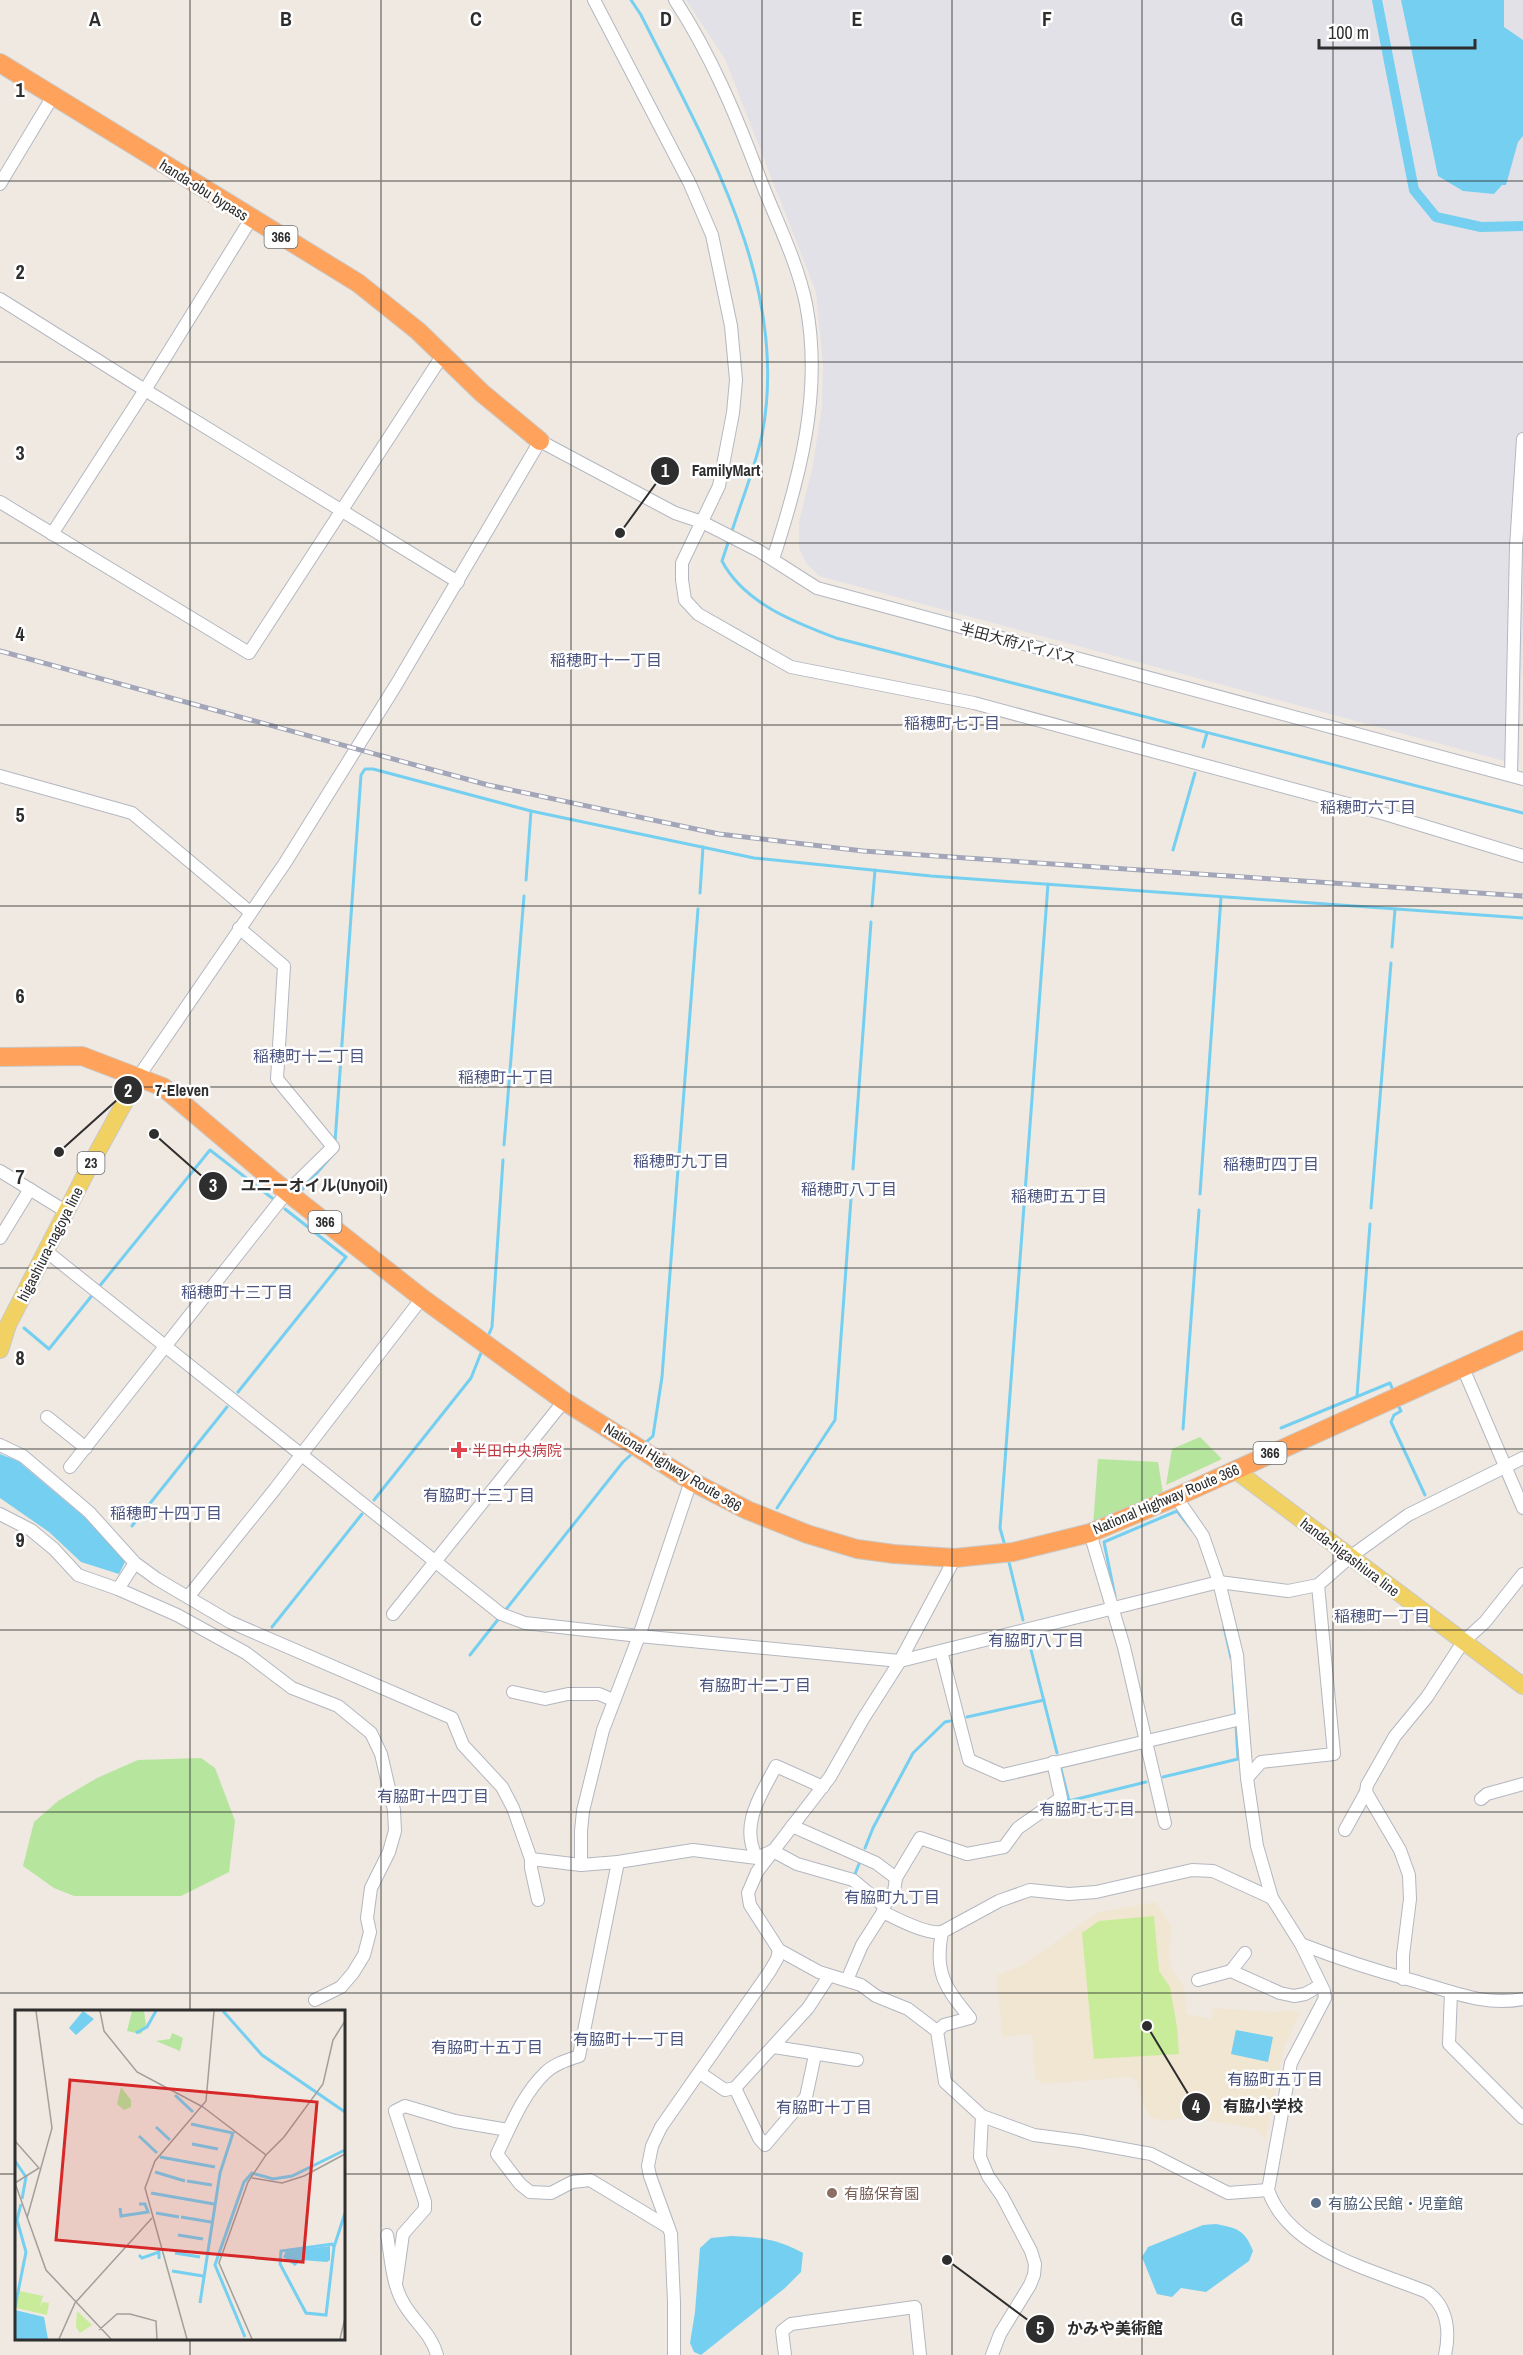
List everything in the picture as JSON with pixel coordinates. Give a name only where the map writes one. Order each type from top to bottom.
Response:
[{"type":"highway","name":"handa-obu bypass","points":[[0,63],[358,283],[418,331],[482,393],[540,441]]},
{"type":"highway","name":"National Highway Route 366","points":[[0,1057],[82,1056],[163,1087],[287,1192],[422,1298],[564,1401],[691,1481],[747,1510],[831,1542],[894,1554],[955,1558],[1006,1553],[1090,1533],[1176,1497],[1523,1340]]},
{"type":"main road","name":"higashiura-nagoya line","points":[[0,1350],[4,1323],[46,1251],[139,1076]]},
{"type":"main road","name":"handa-higashiura line","points":[[1235,1470],[1523,1686]]},
{"type":"street","points":[[594,0],[690,184],[712,235],[731,326],[736,380],[733,413],[719,486],[704,523],[682,563],[685,600],[698,614],[791,667],[974,703],[1385,814],[1523,856]]},
{"type":"street","points":[[675,0],[712,63],[795,268],[806,304],[811,356],[806,439],[795,490],[773,559]]},
{"type":"street","points":[[0,184],[53,96]]},
{"type":"street","points":[[52,534],[251,219]]},
{"type":"street","points":[[0,299],[458,582]]},
{"type":"street","points":[[0,502],[249,653],[442,356]]},
{"type":"street","points":[[1517,777],[1516,547],[1523,439]]},
{"type":"street","points":[[139,1076],[285,862],[458,582],[540,441]]},
{"type":"street","name":"半田大府パイパス","points":[[540,441],[675,513],[704,523],[759,551],[817,588],[1517,777]]},
{"type":"street","points":[[0,776],[132,813],[250,912]]},
{"type":"street","points":[[70,1467],[287,1192],[333,1147],[277,1079],[284,966],[239,928]]},
{"type":"street","points":[[0,1171],[67,1212]]},
{"type":"street","points":[[0,1238],[30,1189]]},
{"type":"street","points":[[46,1251],[501,1614],[525,1623],[900,1661],[1214,1583],[1288,1591],[1318,1585],[1350,1557],[1408,1515],[1523,1458]]},
{"type":"street","points":[[188,1597],[302,1455],[422,1298]]},
{"type":"street","points":[[1463,1368],[1523,1508]]},
{"type":"street","points":[[393,1614],[564,1401]]},
{"type":"street","points":[[47,1417],[86,1448]]},
{"type":"street","points":[[0,1445],[22,1456],[89,1512],[135,1563],[157,1579],[230,1622],[452,1718],[463,1745],[502,1788],[513,1808],[531,1859],[538,1900]]},
{"type":"street","points":[[581,1866],[583,1811],[603,1730],[639,1636],[691,1481]]},
{"type":"street","points":[[1176,1497],[1203,1536],[1214,1583],[1237,1655],[1237,1720],[1257,1846],[1272,1898],[1301,1944],[1325,1998],[1291,2062],[1268,2190],[1280,2217],[1305,2238],[1330,2254],[1427,2292],[1434,2297],[1447,2320],[1449,2340],[1446,2355]]},
{"type":"street","points":[[0,1514],[31,1530],[54,1549],[78,1575],[118,1589],[177,1615],[246,1653],[292,1688],[338,1706],[371,1733],[381,1754],[394,1810],[395,1831],[389,1852],[371,1888],[367,1918],[370,1932],[364,1955],[342,1987],[315,2000]]},
{"type":"street","points":[[1090,1533],[1113,1608],[1165,1823]]},
{"type":"street","points":[[955,1558],[900,1661],[823,1787],[757,1872],[748,1893],[748,1899],[760,1923],[779,1950],[829,1976],[861,1985],[876,1996],[908,2009],[937,2031],[945,2082],[982,2116],[1041,2137],[1080,2141],[1151,2154],[1228,2193],[1268,2190]]},
{"type":"street","points":[[118,1589],[135,1563]]},
{"type":"street","points":[[1346,1830],[1366,1792],[1372,1773],[1395,1736],[1427,1697],[1463,1641],[1485,1622],[1523,1574]]},
{"type":"street","points":[[1247,1778],[1261,1762],[1335,1754],[1318,1585]]},
{"type":"street","points":[[941,1651],[969,1760],[1003,1775],[1237,1720]]},
{"type":"street","points":[[513,1692],[545,1699],[568,1694],[599,1694],[613,1700]]},
{"type":"street","points":[[847,1980],[861,1945],[894,1892],[896,1878],[920,1838],[967,1854],[1004,1847],[1018,1828],[1061,1798],[1053,1762]]},
{"type":"street","points":[[757,1858],[752,1848],[750,1818],[776,1766],[823,1787]]},
{"type":"street","points":[[1481,1798],[1487,1794],[1523,1784]]},
{"type":"street","points":[[1366,1792],[1400,1850],[1409,1875],[1410,1899],[1403,1955],[1403,1978]]},
{"type":"street","points":[[792,1826],[876,1863],[896,1878]]},
{"type":"street","points":[[531,1859],[581,1866],[693,1850],[757,1858],[773,1851]]},
{"type":"street","points":[[773,1851],[797,1864],[853,1880],[883,1909],[925,1930],[936,1933],[942,1932],[999,1901],[1030,1890],[1069,1894],[1096,1892],[1192,1870],[1213,1871],[1272,1898]]},
{"type":"street","points":[[618,1862],[579,2056],[563,2061],[545,2073],[508,2130],[498,2154],[525,2189],[535,2193],[551,2193],[573,2182],[590,2180],[668,2227]]},
{"type":"street","points":[[937,2031],[944,2025],[970,2018],[946,1984],[938,1965],[942,1932]]},
{"type":"street","points":[[1301,1944],[1343,1961],[1451,1992],[1491,2001],[1509,2002],[1523,1999]]},
{"type":"street","points":[[674,2355],[672,2246],[668,2227],[650,2176],[649,2156],[661,2127],[771,1971],[779,1950]]},
{"type":"street","points":[[1198,1980],[1231,1971],[1245,1953]]},
{"type":"street","points":[[1231,1971],[1280,1994],[1294,1996],[1305,1994],[1321,1985]]},
{"type":"street","points":[[700,2073],[725,2090],[735,2088],[813,2002],[829,1976]]},
{"type":"street","points":[[1451,1992],[1449,2044],[1523,2118]]},
{"type":"street","points":[[774,2047],[857,2060]]},
{"type":"street","points":[[735,2088],[753,2128],[765,2145],[806,2097],[815,2055]]},
{"type":"street","points":[[396,2284],[403,2234],[425,2209],[425,2202],[395,2111],[405,2106],[455,2121],[508,2130]]},
{"type":"street","points":[[982,2116],[980,2157],[988,2176],[1002,2196],[1027,2244],[1035,2264],[1030,2285],[1000,2334],[993,2354]]},
{"type":"street","points":[[387,2235],[396,2284],[402,2302],[417,2324],[433,2340],[437,2355]]},
{"type":"street","points":[[785,2355],[782,2331],[791,2324],[915,2307],[920,2355]]},
{"type":"shaded area","points":[[686,0],[1523,0],[1523,624],[1519,765],[819,576],[806,563],[799,548],[799,522],[813,465],[822,406],[823,365],[816,292],[725,59]]},
{"type":"shaded area","points":[[1156,1902],[1172,1927],[1169,1949],[1170,1966],[1184,1987],[1187,2014],[1211,2019],[1213,2008],[1277,2012],[1295,2010],[1300,2013],[1284,2047],[1265,2140],[1256,2129],[1238,2125],[1186,2117],[1165,2121],[1151,2118],[1145,2108],[1137,2080],[1129,2077],[1043,2084],[1035,2078],[1032,2034],[1002,2037],[997,1975],[1019,1967],[1099,1912]]},
{"type":"green space","points":[[1200,1437],[1222,1459],[1166,1485],[1172,1449]]},
{"type":"green space","points":[[1098,1459],[1158,1462],[1163,1493],[1093,1526]]},
{"type":"green space","points":[[201,1758],[215,1768],[235,1821],[229,1872],[181,1896],[74,1896],[54,1888],[23,1866],[34,1822],[58,1801],[97,1778],[138,1760]]},
{"type":"green space","points":[[1154,1916],[1159,1971],[1170,1987],[1179,2054],[1094,2059],[1082,1933],[1099,1921]]},
{"type":"water","points":[[1401,0],[1504,0],[1504,27],[1523,40],[1523,136],[1518,142],[1506,185],[1502,185],[1494,194],[1463,191],[1438,176]]},
{"type":"water","points":[[0,1454],[18,1461],[95,1526],[126,1560],[119,1574],[81,1562],[49,1532],[0,1498]]},
{"type":"water","points":[[1236,2030],[1273,2037],[1268,2062],[1231,2054]]},
{"type":"water","points":[[1216,2224],[1235,2229],[1247,2238],[1253,2251],[1249,2261],[1206,2292],[1181,2288],[1172,2297],[1157,2294],[1142,2257],[1148,2247],[1203,2225]]},
{"type":"water","points":[[731,2236],[768,2240],[803,2253],[801,2272],[785,2288],[701,2355],[694,2352],[690,2343],[700,2248],[711,2238]]},
{"type":"waterway","points":[[631,0],[641,15],[715,165],[736,217],[753,270],[764,324],[768,379],[762,435],[731,534]]},
{"type":"waterway","points":[[1377,0],[1414,190],[1436,217],[1481,227],[1523,226]]},
{"type":"waterway","points":[[729,540],[722,561],[731,576],[743,588],[757,600],[787,618],[836,638],[1523,813]]},
{"type":"waterway","points":[[1203,747],[1207,733]]},
{"type":"waterway","points":[[335,1142],[361,775],[365,769],[373,769],[531,811],[754,858],[931,876],[1523,918]]},
{"type":"waterway","points":[[1173,850],[1195,773]]},
{"type":"waterway","points":[[526,880],[531,811]]},
{"type":"waterway","points":[[700,893],[703,847]]},
{"type":"waterway","points":[[872,906],[875,870]]},
{"type":"waterway","points":[[1005,1546],[1000,1528],[1048,884]]},
{"type":"waterway","points":[[504,1145],[524,896]]},
{"type":"waterway","points":[[1200,1194],[1221,897]]},
{"type":"waterway","points":[[644,1444],[653,1436],[662,1377],[698,909]]},
{"type":"waterway","points":[[1392,947],[1395,909]]},
{"type":"waterway","points":[[853,1169],[871,922]]},
{"type":"waterway","points":[[1371,1208],[1391,963]]},
{"type":"waterway","points":[[98,1288],[210,1150],[272,1198]]},
{"type":"waterway","points":[[303,1189],[335,1152]]},
{"type":"waterway","points":[[489,1334],[492,1327],[503,1160]]},
{"type":"waterway","points":[[777,1508],[835,1420],[852,1185]]},
{"type":"waterway","points":[[238,1392],[346,1257],[285,1209]]},
{"type":"waterway","points":[[1183,1429],[1199,1210]]},
{"type":"waterway","points":[[1357,1396],[1370,1224]]},
{"type":"waterway","points":[[24,1328],[49,1349],[94,1293]]},
{"type":"waterway","points":[[374,1500],[471,1378],[481,1353]]},
{"type":"waterway","points":[[1281,1428],[1390,1383],[1392,1388]]},
{"type":"waterway","points":[[132,1526],[227,1407]]},
{"type":"waterway","points":[[1399,1407],[1401,1411],[1394,1415],[1391,1422],[1425,1495]]},
{"type":"waterway","points":[[504,1612],[623,1462],[634,1452]]},
{"type":"waterway","points":[[1115,1596],[1104,1542],[1177,1511],[1192,1530]]},
{"type":"waterway","points":[[272,1627],[362,1514]]},
{"type":"waterway","points":[[1008,1558],[1023,1620]]},
{"type":"waterway","points":[[470,1655],[500,1617]]},
{"type":"waterway","points":[[1224,1627],[1231,1658]]},
{"type":"waterway","points":[[1028,1638],[1057,1753]]},
{"type":"waterway","points":[[1233,1674],[1236,1718]]},
{"type":"waterway","points":[[967,1717],[1044,1700]]},
{"type":"waterway","points":[[865,1848],[873,1828],[913,1753],[945,1722],[950,1721]]},
{"type":"waterway","points":[[1163,1777],[1238,1759],[1236,1725]]},
{"type":"waterway","points":[[1061,1769],[1069,1801],[1146,1782]]},
{"type":"waterway","points":[[855,1874],[859,1864]]},
{"type":"railway","points":[[0,651],[488,785],[719,834],[863,851],[1523,896]]},
{"type":"place","name":"FamilyMart","points":[[620,533]]},
{"type":"place","name":"ユニーオイル(UnyOil)","points":[[154,1134]]},
{"type":"place","name":"7-Eleven","points":[[59,1152]]},
{"type":"place","name":"半田中央病院","points":[[459,1450]]},
{"type":"place","name":"有脇小学校","points":[[1147,2026]]},
{"type":"place","name":"有脇保育園","points":[[832,2193]]},
{"type":"place","name":"有脇公民館・児童館","points":[[1316,2203]]},
{"type":"place","name":"かみや美術館","points":[[947,2260]]},
{"type":"district","name":"稲穂町十一丁目","points":[[606,660]]},
{"type":"district","name":"稲穂町七丁目","points":[[952,723]]},
{"type":"district","name":"稲穂町六丁目","points":[[1368,807]]},
{"type":"district","name":"稲穂町十二丁目","points":[[309,1056]]},
{"type":"district","name":"稲穂町十丁目","points":[[506,1077]]},
{"type":"district","name":"稲穂町九丁目","points":[[681,1161]]},
{"type":"district","name":"稲穂町四丁目","points":[[1271,1164]]},
{"type":"district","name":"稲穂町八丁目","points":[[849,1189]]},
{"type":"district","name":"稲穂町五丁目","points":[[1059,1196]]},
{"type":"district","name":"稲穂町十三丁目","points":[[237,1292]]},
{"type":"district","name":"有脇町十三丁目","points":[[479,1495]]},
{"type":"district","name":"稲穂町十四丁目","points":[[166,1513]]},
{"type":"district","name":"稲穂町一丁目","points":[[1382,1616]]},
{"type":"district","name":"有脇町八丁目","points":[[1036,1640]]},
{"type":"district","name":"有脇町十二丁目","points":[[755,1685]]},
{"type":"district","name":"有脇町十四丁目","points":[[433,1796]]},
{"type":"district","name":"有脇町七丁目","points":[[1087,1809]]},
{"type":"district","name":"有脇町九丁目","points":[[892,1897]]},
{"type":"district","name":"有脇町十一丁目","points":[[629,2039]]},
{"type":"district","name":"有脇町十五丁目","points":[[487,2047]]},
{"type":"district","name":"有脇町五丁目","points":[[1275,2079]]},
{"type":"district","name":"有脇町十丁目","points":[[824,2107]]}]
